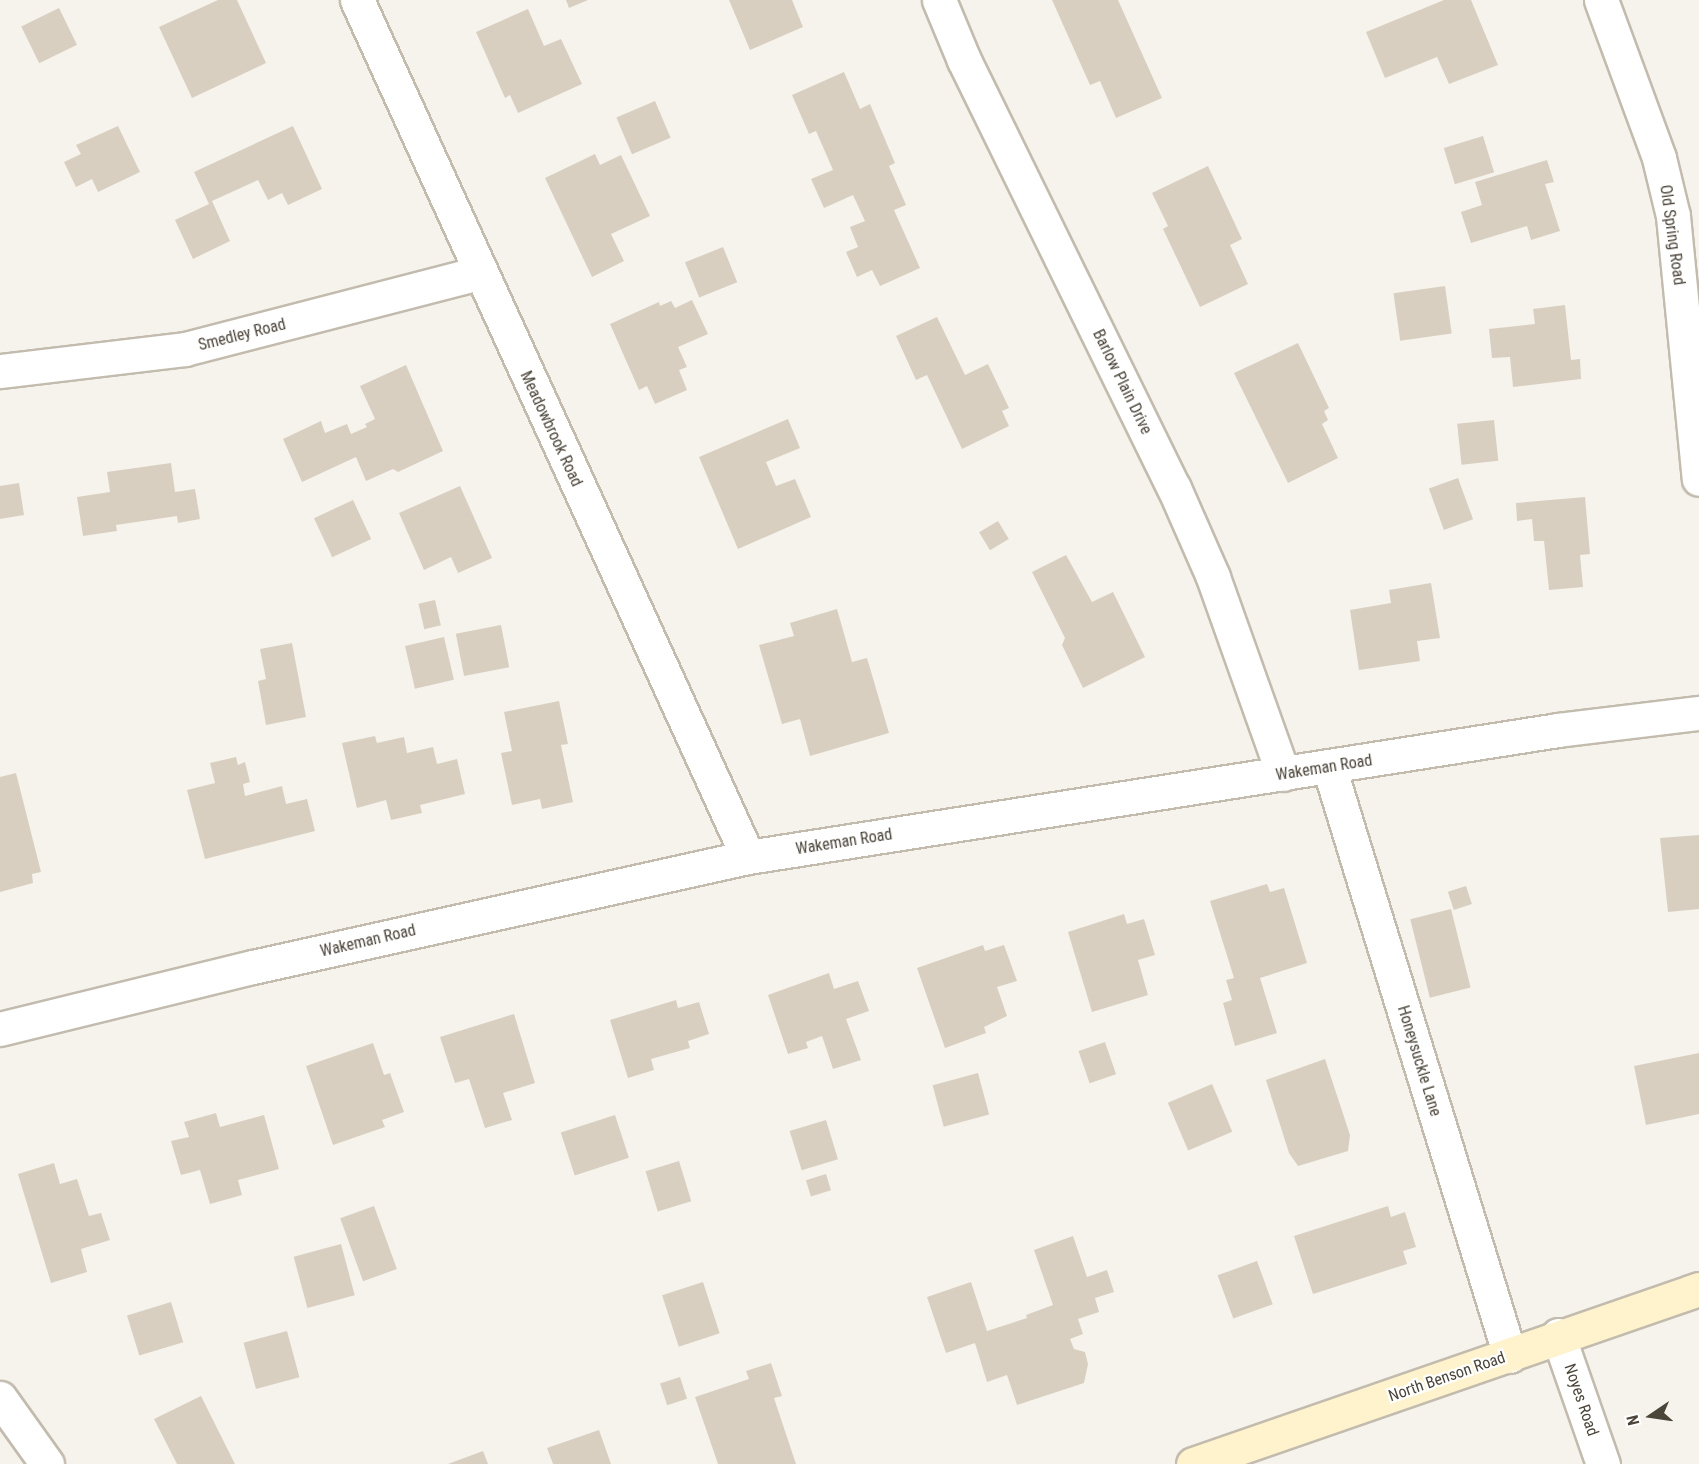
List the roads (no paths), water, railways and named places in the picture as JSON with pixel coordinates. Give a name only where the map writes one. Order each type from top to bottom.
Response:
[{"type":"main road","name":"North Benson Road","points":[[1193,1464],[1510,1356],[1558,1335],[1699,1289]]},
{"type":"street","name":"Meadowbrook Road","points":[[357,0],[479,273],[748,857]]},
{"type":"street","name":"Barlow Plain Drive","points":[[939,0],[964,60],[1174,488],[1213,577],[1283,774]]},
{"type":"street","name":"Old Spring Road","points":[[1601,0],[1659,158],[1686,213],[1699,479]]},
{"type":"street","name":"Smedley Road","points":[[0,371],[185,349],[479,273]]},
{"type":"street","name":"Wakeman Road","points":[[0,1029],[253,967],[748,857],[1558,730],[1699,713]]},
{"type":"street","name":"Honeysuckle Lane","points":[[1329,767],[1510,1356]]},
{"type":"street","name":"Noyes Road","points":[[1558,1335],[1603,1464]]},
{"type":"street","points":[[0,1398],[47,1464]]}]
